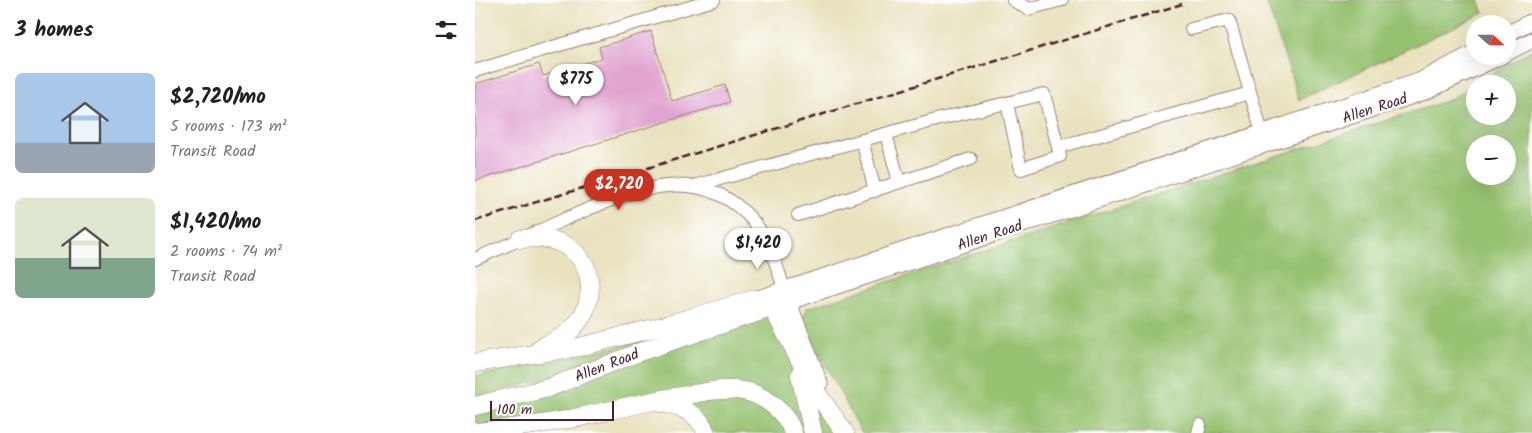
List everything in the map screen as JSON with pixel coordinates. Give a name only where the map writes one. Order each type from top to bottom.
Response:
[{"type":"highway","points":[[518,358],[560,338],[571,330],[583,314],[588,303],[590,287],[586,268],[580,258],[568,246],[550,239],[520,239]]},
{"type":"highway","points":[[755,299],[771,308],[779,319],[817,394],[846,433]]},
{"type":"highway","name":"Allen Road","points":[[475,363],[518,358],[579,347],[666,325],[755,299]]},
{"type":"highway","name":"Allen Road","points":[[475,406],[548,388],[642,351],[771,308]]},
{"type":"highway","points":[[791,344],[813,433]]},
{"type":"highway","points":[[475,432],[568,419],[653,401],[724,390],[743,390],[758,395],[779,411],[791,426],[793,433]]},
{"type":"highway","points":[[653,401],[685,408],[696,416],[706,433]]},
{"type":"main road","points":[[1516,29],[1532,21]]},
{"type":"main road","points":[[1516,48],[1532,40]]},
{"type":"main road","name":"Allen Road","points":[[771,308],[786,296],[1419,81],[1466,57]]},
{"type":"main road","name":"Allen Road","points":[[755,299],[786,296],[1425,92],[1483,65]]},
{"type":"main road","points":[[786,296],[820,383],[846,433]]},
{"type":"street","points":[[475,72],[546,49],[714,0]]},
{"type":"street","points":[[1013,0],[1027,9],[1062,0]]},
{"type":"street","points":[[1191,29],[1229,20],[1262,133]]},
{"type":"street","points":[[1058,147],[1250,93]]},
{"type":"street","points":[[694,186],[862,140],[1007,103],[1044,94],[1060,156],[1021,169],[1007,103]]},
{"type":"street","points":[[886,134],[899,182]]},
{"type":"street","points":[[862,140],[875,190]]},
{"type":"street","points":[[798,215],[971,159]]},
{"type":"street","points":[[475,260],[604,202],[638,190],[665,185],[694,186],[711,191],[734,204],[755,223],[764,237],[767,254],[776,279],[786,296]]},
{"type":"green space","points":[[1266,0],[1479,0],[1484,13],[1480,15],[1466,15],[1466,21],[1299,100]]},
{"type":"green space","points":[[1532,49],[1532,433],[862,433],[802,321],[807,308],[1449,100],[1466,90],[1466,125],[1516,125],[1516,75],[1490,75],[1506,65],[1516,65],[1516,59]]},
{"type":"green space","points":[[768,316],[788,350],[810,433],[800,433],[757,390],[475,427],[475,414]]},
{"type":"green space","points":[[667,333],[669,337],[571,373],[475,397],[475,376],[572,357]]},
{"type":"green space","points":[[731,395],[770,408],[788,433],[713,433],[684,400]]},
{"type":"green space","points":[[813,396],[837,433],[817,433]]},
{"type":"building","points":[[651,31],[672,101],[725,85],[730,102],[475,181],[475,84],[539,64],[543,76],[602,58],[599,47]]},
{"type":"railway","points":[[475,221],[1182,4]]}]
